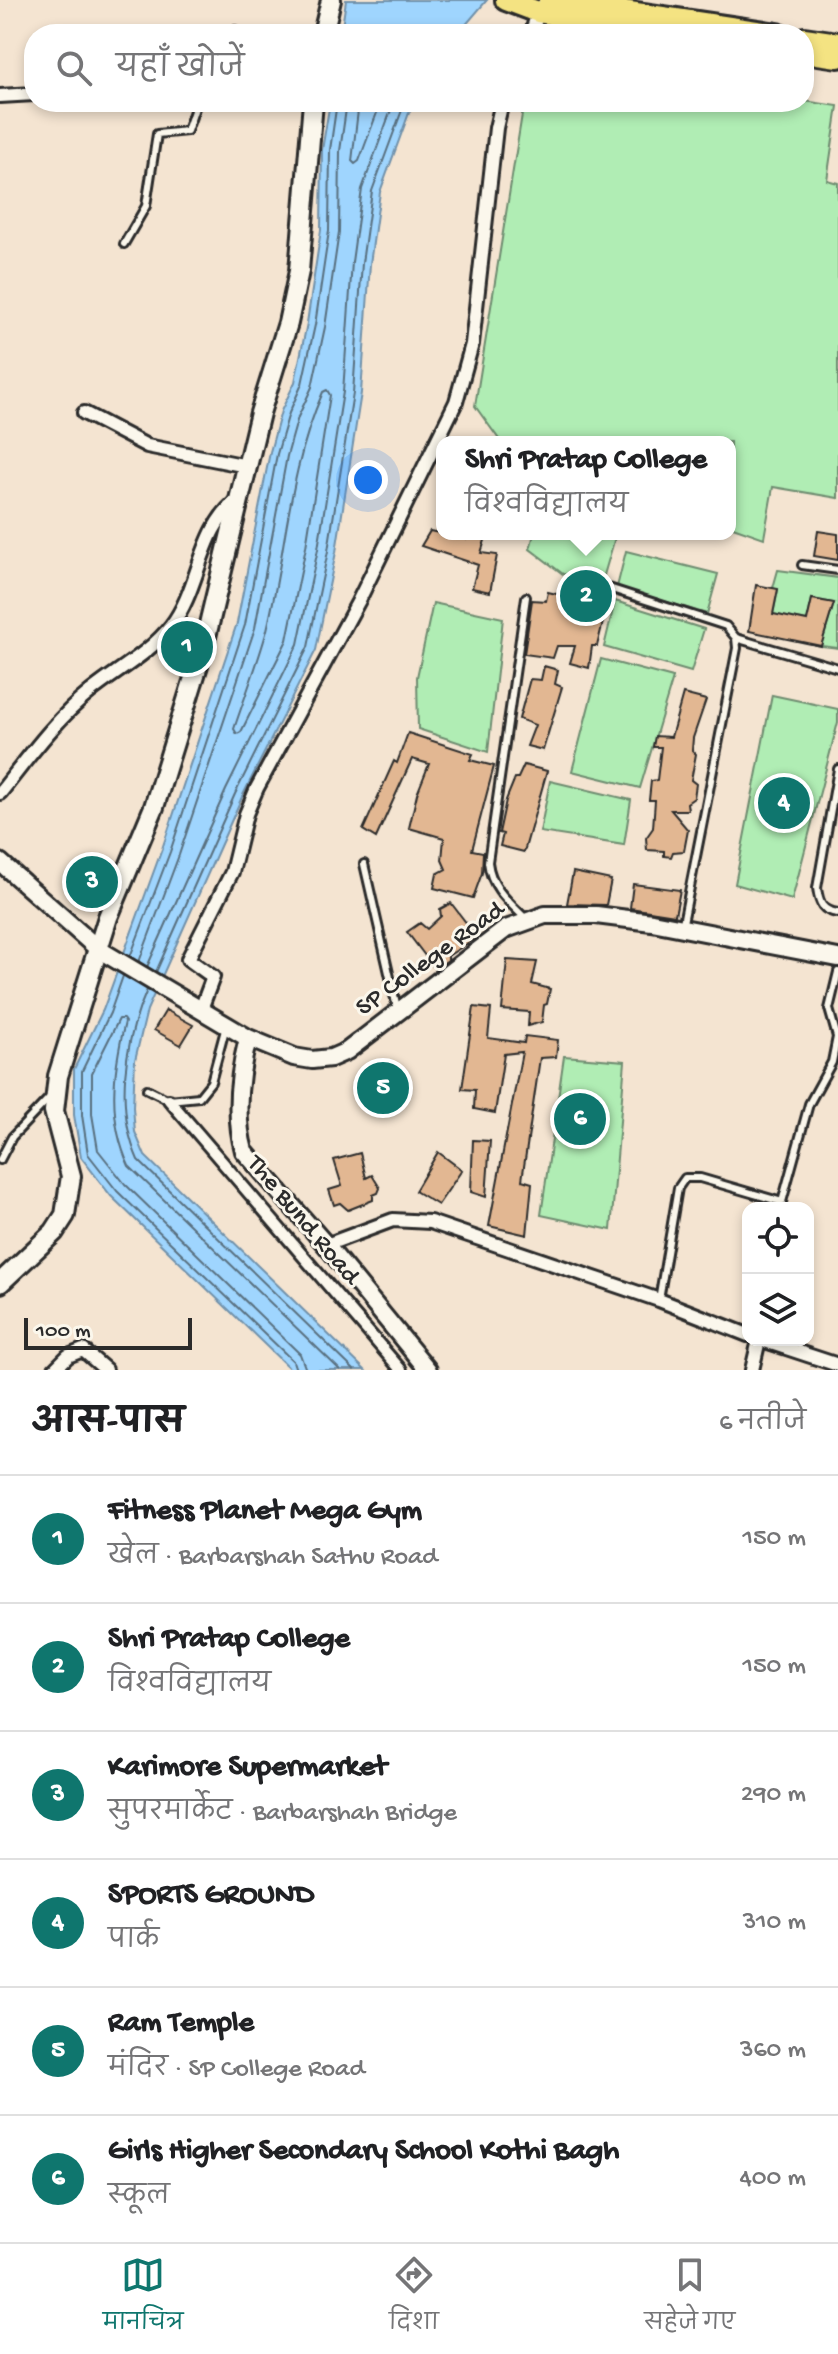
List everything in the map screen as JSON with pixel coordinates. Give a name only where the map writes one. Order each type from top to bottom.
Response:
[{"type":"main road","points":[[325,24],[331,0]]},
{"type":"main road","points":[[506,0],[704,24]]},
{"type":"main road","points":[[548,3],[638,24]]},
{"type":"main road","points":[[814,39],[838,43]]},
{"type":"main road","points":[[814,53],[838,57]]},
{"type":"main road","points":[[0,1283],[54,1232],[65,1215],[71,1176],[56,1126],[56,1090],[104,952],[118,891],[154,807],[203,649],[247,466],[294,297],[299,271],[312,112]]},
{"type":"street","points":[[536,24],[548,3]]},
{"type":"street","points":[[0,96],[24,95]]},
{"type":"street","points":[[439,436],[456,402],[472,344],[500,112]]},
{"type":"street","points":[[84,413],[147,446],[247,466]]},
{"type":"street","points":[[201,1009],[213,977],[188,959],[232,872],[251,801],[358,602],[436,443]]},
{"type":"street","points":[[0,793],[40,742],[75,706],[164,634],[183,606],[220,515],[240,498]]},
{"type":"street","name":"SP College Road","points":[[0,862],[104,952],[248,1038],[294,1057],[312,1060],[331,1058],[347,1051],[506,929],[545,915],[596,915],[838,958]]},
{"type":"street","points":[[248,1038],[239,1092],[239,1133],[244,1151],[428,1370]]},
{"type":"street","name":"The Bund Road","points":[[169,1100],[401,1370]]},
{"type":"street","points":[[326,1245],[393,1220],[430,1222],[659,1300],[742,1333]]},
{"type":"street","points":[[752,1370],[758,1346]]},
{"type":"street","points":[[779,1346],[838,1365]]},
{"type":"street","points":[[54,1370],[68,1356],[83,1350],[106,1370]]},
{"type":"lane","points":[[124,244],[146,206],[157,134],[187,131],[194,112]]},
{"type":"lane","points":[[802,565],[838,570]]},
{"type":"lane","points":[[584,580],[726,626],[736,638],[838,668]]},
{"type":"lane","points":[[526,597],[488,862],[490,878],[497,889],[527,920]]},
{"type":"lane","points":[[682,929],[737,648],[736,638]]},
{"type":"lane","points":[[838,769],[817,888],[820,904],[825,910],[838,913]]},
{"type":"lane","points":[[364,864],[398,1012]]},
{"type":"lane","points":[[659,1300],[678,1188],[685,1178],[700,1178],[782,1202],[809,1104],[832,1062],[837,1037],[829,1009],[838,972]]},
{"type":"lane","points":[[147,1089],[169,1100],[192,1099],[205,1092],[211,1082],[226,1026]]},
{"type":"lane","points":[[0,1157],[12,1137],[56,1090]]},
{"type":"green space","points":[[814,102],[838,106],[827,180],[838,183],[838,498],[773,487],[764,538],[736,528],[736,436],[497,436],[475,406],[522,112],[814,112]]},
{"type":"green space","points":[[532,540],[614,540],[602,582],[563,574],[530,549]]},
{"type":"green space","points":[[626,551],[718,574],[707,614],[617,587]]},
{"type":"green space","points":[[778,570],[838,578],[838,648],[821,646],[834,603],[812,599],[807,621],[773,614],[778,590],[773,588]]},
{"type":"green space","points":[[615,601],[704,629],[691,672],[604,647]]},
{"type":"green space","points":[[433,603],[503,618],[488,752],[418,729],[417,677]]},
{"type":"green space","points":[[601,659],[673,678],[640,788],[572,771]]},
{"type":"green space","points":[[772,695],[838,709],[838,722],[792,900],[735,884]]},
{"type":"green space","points":[[550,781],[631,800],[624,845],[540,832]]},
{"type":"green space","points":[[564,1056],[625,1061],[611,1230],[541,1215]]},
{"type":"water","points":[[346,0],[487,0],[467,24],[342,24]]},
{"type":"water","points":[[328,112],[409,112],[380,192],[370,264],[361,393],[336,552],[316,650],[242,797],[147,1010],[135,1060],[133,1107],[135,1132],[145,1156],[365,1370],[291,1370],[111,1196],[81,1157],[74,1115],[74,1069],[103,1010],[162,849],[237,623],[270,452],[281,411],[295,382],[307,323],[321,230],[322,150]]},
{"type":"building","points":[[430,531],[436,532],[436,540],[485,540],[481,553],[497,555],[490,592],[472,588],[478,565],[421,546]]},
{"type":"building","points":[[818,531],[838,534],[838,560],[814,556]]},
{"type":"building","points":[[756,585],[778,589],[773,614],[807,621],[812,599],[834,603],[821,646],[749,631]]},
{"type":"building","points":[[548,592],[587,601],[593,614],[604,618],[597,646],[592,646],[589,668],[570,663],[575,646],[557,646],[553,658],[524,654],[532,600],[546,601]]},
{"type":"building","points":[[544,666],[558,670],[555,684],[562,687],[543,750],[527,746],[535,725],[519,719],[530,679],[541,680]]},
{"type":"building","points":[[683,694],[706,700],[693,738],[692,750],[696,754],[691,780],[696,784],[694,798],[687,803],[688,810],[671,810],[688,830],[684,851],[673,852],[671,857],[664,856],[664,851],[647,850],[646,838],[653,828],[655,800],[649,800],[651,781],[657,780],[661,747],[653,747],[655,736],[671,737]]},
{"type":"building","points":[[408,733],[473,754],[470,760],[494,766],[472,850],[483,852],[482,873],[473,898],[434,888],[437,874],[446,869],[442,860],[444,838],[409,828],[417,794],[429,764],[412,759],[376,838],[363,830],[394,761],[397,763]]},
{"type":"building","points":[[524,765],[547,771],[524,852],[500,846],[503,834],[499,833],[506,800]]},
{"type":"building","points":[[573,872],[611,880],[606,905],[567,904]]},
{"type":"building","points":[[633,884],[680,890],[675,915],[630,908]]},
{"type":"building","points":[[451,903],[477,937],[448,956],[448,960],[435,969],[407,932],[420,923],[427,929],[441,916],[440,909]]},
{"type":"building","points":[[507,960],[537,962],[532,984],[550,989],[542,1022],[528,1026],[529,1012],[502,1010]]},
{"type":"building","points":[[474,1007],[491,1009],[488,1038],[524,1043],[525,1036],[558,1040],[556,1057],[540,1058],[522,1180],[532,1183],[527,1235],[489,1226],[522,1052],[504,1054],[495,1113],[474,1109],[475,1090],[462,1089]]},
{"type":"building","points":[[166,1010],[193,1025],[181,1045],[154,1030]]},
{"type":"building","points":[[384,1073],[399,1086],[380,1104],[368,1090]]},
{"type":"building","points":[[473,1140],[490,1141],[486,1197],[471,1192]]},
{"type":"building","points":[[438,1152],[462,1170],[438,1205],[415,1191]]},
{"type":"building","points":[[360,1153],[366,1178],[372,1175],[380,1188],[373,1195],[373,1200],[348,1210],[340,1203],[334,1205],[329,1190],[342,1186],[334,1160]]},
{"type":"place","name":"Shri Pratap College","points":[[586,596]]},
{"type":"place","name":"Fitness Planet Mega Gym","points":[[187,647]]},
{"type":"place","name":"SPORTS GROUND","points":[[784,803]]},
{"type":"place","name":"Karimore Supermarket","points":[[92,882]]},
{"type":"place","name":"Ram Temple","points":[[383,1088]]},
{"type":"place","name":"Girls Higher Secondary School Kothi Bagh","points":[[580,1119]]}]
